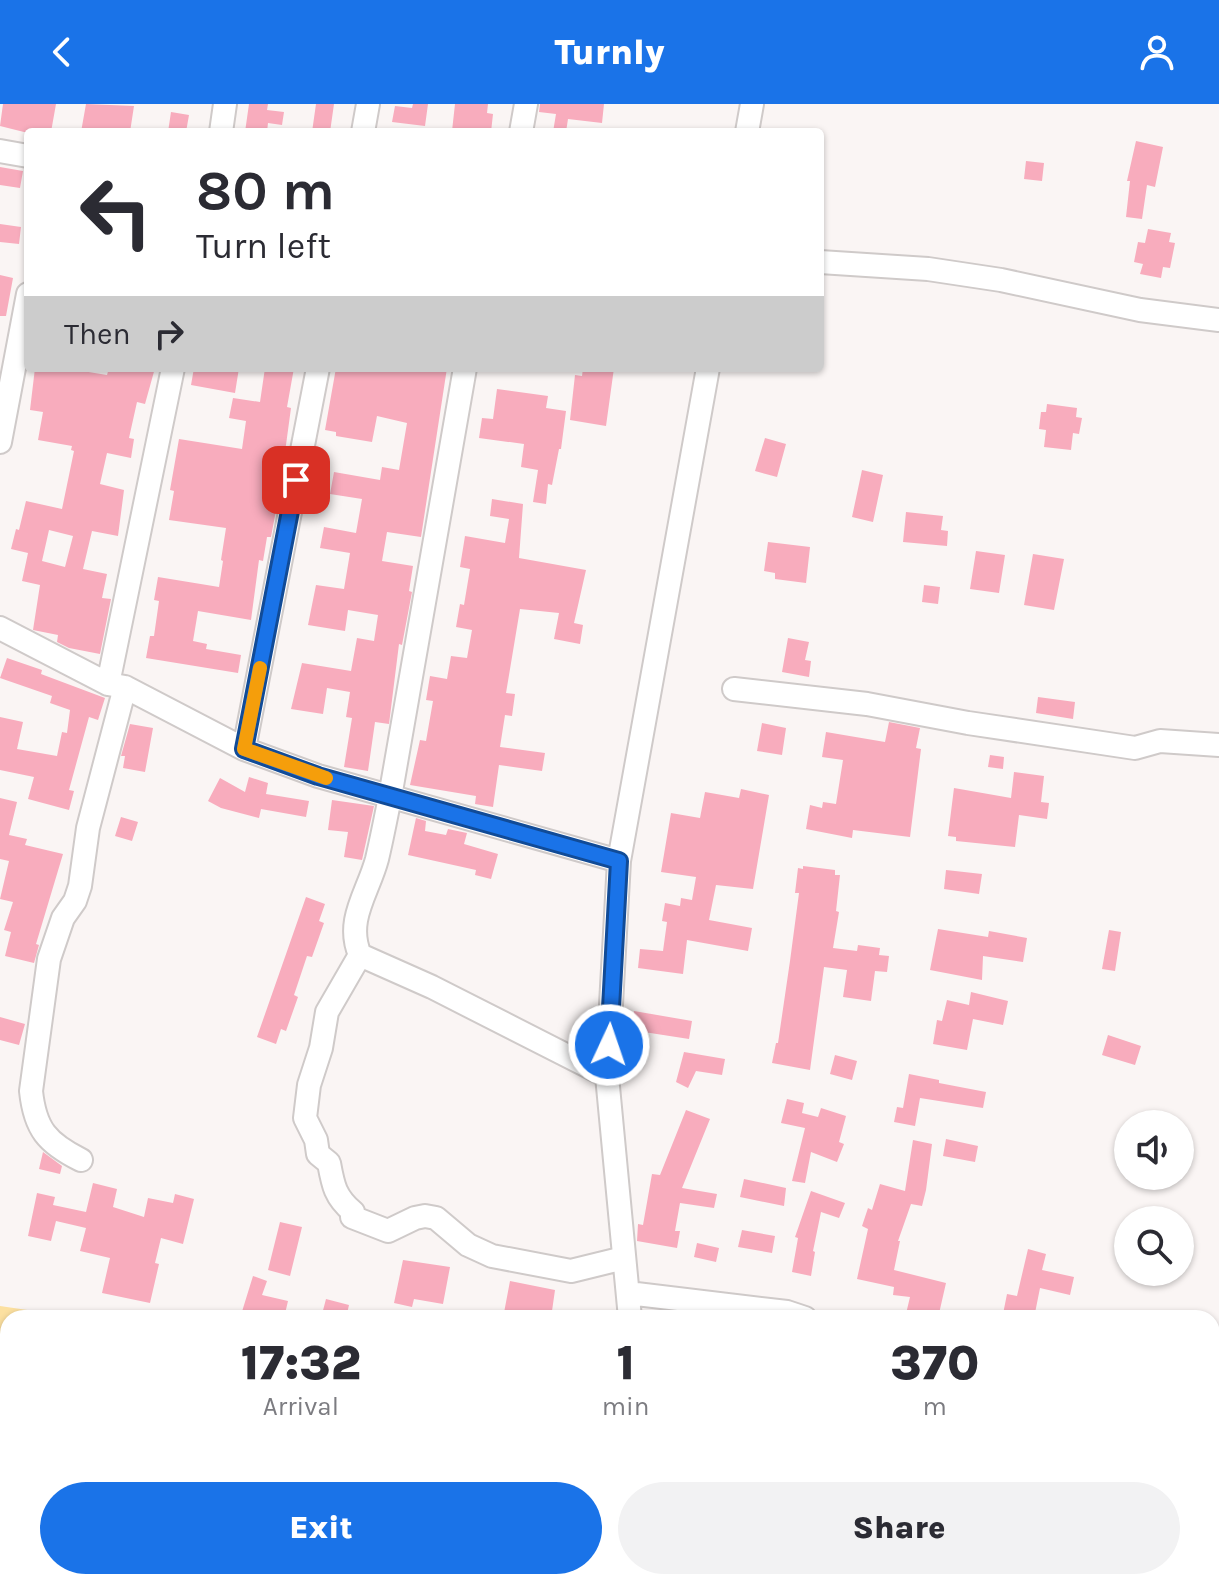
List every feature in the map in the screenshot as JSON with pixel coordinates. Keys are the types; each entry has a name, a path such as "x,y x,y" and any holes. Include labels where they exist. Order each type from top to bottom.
{"street":[{"path":"222,128 225,104"},
{"path":"364,128 368,104"},
{"path":"522,128 526,104"},
{"path":"748,128 752,104"},
{"path":"0,151 24,155"},
{"path":"824,262 928,269 1001,280 1140,310 1219,320"},
{"path":"0,442 24,315"},
{"path":"81,1160 47,1138 33,1109 31,1091 49,959 59,926 75,901 80,886 172,372"},
{"path":"244,749 317,372"},
{"path":"464,372 390,797 376,861 356,912 354,941 360,955 432,987 607,1076"},
{"path":"629,1310 607,1076 619,861 707,372"},
{"path":"0,628 244,749 318,776 619,861"},
{"path":"734,689 867,704 1135,748 1160,741 1219,745"},
{"path":"360,955 327,1012 321,1048 309,1085 305,1118 316,1140 318,1154 329,1163 332,1188 340,1201 353,1212 352,1217 388,1231 415,1218 436,1218 480,1251 571,1271 624,1258"},
{"path":"628,1293 770,1310"}],"shaded area":[{"path":"0,1306 27,1310 0,1310"}],"building":[{"path":"3,104 56,104 52,128 24,128 24,132 0,126"},
{"path":"86,104 134,106 131,128 82,128"},
{"path":"249,104 268,104 267,110 284,112 282,125 268,123 267,128 246,128"},
{"path":"316,104 334,104 331,128 313,128"},
{"path":"413,104 428,104 425,126 392,122 395,106 412,108"},
{"path":"455,104 488,104 487,113 493,114 491,128 452,128"},
{"path":"540,104 604,104 602,123 568,119 567,128 554,128 556,114 539,112"},
{"path":"171,112 189,115 187,128 169,128"},
{"path":"1136,141 1163,147 1155,187 1147,185 1142,219 1126,217 1130,181 1127,181"},
{"path":"1026,161 1044,163 1042,181 1024,179"},
{"path":"0,167 23,171 20,188 0,185"},
{"path":"0,224 21,227 19,244 0,242"},
{"path":"1148,229 1171,233 1169,242 1175,243 1170,268 1163,267 1161,278 1140,274 1143,264 1134,262 1138,242 1145,243"},
{"path":"0,275 13,278 6,316 0,316"},
{"path":"35,372 107,375 108,372 154,372 145,404 137,402 129,438 134,439 131,458 107,453 100,484 124,490 118,536 92,531 83,569 107,574 102,598 111,599 100,654 69,648 57,642 58,635 33,630 40,585 22,581 28,553 11,549 26,501 62,509 74,451 71,450 72,446 38,440 43,412 30,410","holes":["49,530 73,536 65,567 42,561"]},
{"path":"193,372 238,372 235,393 191,385"},
{"path":"264,372 293,372 280,489 271,537 267,537 263,561 259,560 251,620 198,611 193,641 207,644 206,649 241,655 238,673 146,658 150,636 154,636 159,601 154,600 158,577 219,587 223,561 226,528 169,520 174,491 170,490 179,439 242,449 246,421 229,418 233,398 260,402"},
{"path":"335,372 446,372 421,537 387,532 382,561 413,566 409,591 412,592 402,645 399,644 389,724 375,722 368,771 344,767 352,718 346,717 350,692 327,688 323,714 291,709 302,663 351,671 357,638 374,641 378,615 348,610 345,631 308,625 316,585 344,589 350,553 320,548 324,527 356,533 362,499 330,494 334,472 380,480 382,467 399,470 407,423 377,416 372,442 336,436 336,432 325,430"},
{"path":"582,372 613,372 606,426 570,420 575,375 582,376"},
{"path":"497,389 548,396 546,408 566,411 561,449 552,485 548,484 546,504 533,502 538,470 521,467 524,444 479,438 482,418 493,419"},
{"path":"1047,404 1077,408 1076,417 1082,418 1079,434 1073,433 1071,450 1044,447 1046,430 1039,429 1041,412 1046,412"},
{"path":"765,438 786,444 777,477 755,471"},
{"path":"862,470 883,475 873,522 852,517"},
{"path":"492,499 523,504 519,558 586,570 574,623 583,625 580,644 554,639 559,613 520,609 506,693 515,694 512,716 505,715 500,747 545,753 542,771 499,765 493,807 475,804 476,796 410,785 420,740 426,741 433,701 426,700 430,676 447,679 451,656 467,658 472,630 456,627 460,604 464,605 470,569 460,567 465,536 505,543 509,519 490,516"},
{"path":"906,512 943,516 941,530 948,531 947,546 903,542"},
{"path":"768,542 810,547 806,583 775,579 775,573 764,571"},
{"path":"976,551 1005,555 999,593 970,589"},
{"path":"1033,554 1064,559 1054,610 1024,605"},
{"path":"924,585 940,587 938,604 922,602"},
{"path":"788,638 809,642 805,660 811,661 809,677 782,672"},
{"path":"7,658 105,698 98,720 89,717 69,790 74,791 69,810 28,799 34,777 0,770 0,717 23,722 17,749 57,756 62,732 67,733 70,710 50,703 52,696 0,678"},
{"path":"1038,697 1075,702 1073,719 1036,713"},
{"path":"889,722 920,728 916,748 921,749 910,837 853,830 852,838 806,829 810,805 822,808 823,802 836,804 843,760 822,757 826,732 885,742"},
{"path":"762,723 786,728 782,755 757,751"},
{"path":"130,724 153,728 145,772 123,768 125,756 121,756"},
{"path":"990,755 1004,757 1003,769 988,767"},
{"path":"1014,772 1044,776 1041,802 1049,803 1047,819 1019,815 1015,847 956,841 956,837 948,836 954,788 1011,798"},
{"path":"249,777 268,783 266,794 309,801 306,817 261,809 259,818 221,808 208,801 220,778 245,792"},
{"path":"741,789 769,795 753,889 716,885 709,920 752,928 748,951 687,940 683,974 638,968 640,949 663,951 667,922 662,921 665,903 680,906 681,898 692,900 696,877 661,872 671,813 700,818 705,792 739,798"},
{"path":"0,798 17,802 9,835 27,839 25,845 63,854 36,944 39,945 34,963 5,956 11,932 4,930 13,902 0,899 9,861 0,859"},
{"path":"332,800 374,806 362,860 344,857 348,832 328,830"},
{"path":"121,817 138,822 132,841 115,836"},
{"path":"416,818 426,821 425,831 446,835 448,829 467,833 464,844 498,854 491,879 475,875 476,870 408,855"},
{"path":"803,866 835,870 835,875 840,875 836,911 839,912 833,948 857,951 858,945 880,948 879,955 889,956 887,972 875,971 871,1001 843,997 847,970 824,967 810,1070 772,1063 778,1043 790,961 799,893 795,893 798,868 803,869"},
{"path":"946,870 982,874 979,894 944,889"},
{"path":"306,897 325,904 319,921 324,923 312,957 307,956 286,1031 281,1029 276,1044 257,1037"},
{"path":"938,929 988,937 989,931 1027,938 1023,962 983,956 982,980 930,970"},
{"path":"1109,930 1121,932 1115,971 1102,969"},
{"path":"971,992 1008,1001 1003,1025 973,1019 967,1050 933,1044 937,1020 942,1021 947,1000 969,1005"},
{"path":"634,1011 692,1021 689,1039 631,1030"},
{"path":"0,1017 25,1024 19,1045 0,1040"},
{"path":"1108,1035 1141,1046 1135,1065 1102,1055"},
{"path":"684,1052 725,1059 722,1075 696,1071 688,1088 676,1082"},
{"path":"835,1055 857,1061 852,1080 830,1074"},
{"path":"909,1074 986,1092 983,1108 920,1098 915,1126 894,1122 897,1107 903,1108"},
{"path":"787,1099 804,1103 802,1113 818,1117 821,1108 846,1116 839,1142 844,1144 837,1162 811,1152 805,1183 792,1181 805,1128 781,1123"},
{"path":"686,1110 710,1119 682,1188 717,1194 714,1208 680,1203 675,1231 680,1231 677,1248 637,1241 638,1224 643,1225 652,1174 660,1175"},
{"path":"946,1139 978,1146 975,1162 943,1156"},
{"path":"913,1140 932,1144 922,1206 911,1204 898,1241 894,1270 946,1283 940,1310 907,1310 910,1297 893,1295 894,1287 857,1279 868,1229 862,1226 868,1208 872,1210 880,1184 905,1191"},
{"path":"43,1152 62,1166 60,1174 39,1169"},
{"path":"744,1179 786,1188 784,1206 740,1197"},
{"path":"93,1183 117,1189 113,1207 144,1217 148,1198 173,1203 175,1194 194,1199 183,1244 161,1238 150,1303 102,1293 110,1258 80,1251 86,1228 56,1221 51,1241 28,1236 37,1193 55,1197 53,1205 86,1212"},
{"path":"811,1191 845,1203 839,1218 821,1212 811,1276 792,1272 798,1238 795,1237"},
{"path":"280,1222 302,1227 290,1276 268,1270"},
{"path":"742,1230 775,1236 772,1253 738,1247"},
{"path":"697,1243 719,1248 716,1262 694,1257"},
{"path":"1028,1249 1046,1254 1042,1270 1074,1277 1070,1295 1040,1288 1036,1310 1004,1310 1007,1294 1017,1296"},
{"path":"403,1260 450,1267 443,1304 414,1299 412,1307 394,1303"},
{"path":"253,1276 267,1281 262,1295 288,1301 286,1310 242,1310"},
{"path":"510,1281 555,1290 552,1310 505,1310"},
{"path":"326,1299 349,1305 348,1310 323,1310"}],"slow traffic":[{"path":"260,668 244,749 326,778"}],"route":[{"path":"296,480 244,749 318,776 619,861 609,1045"}]}
